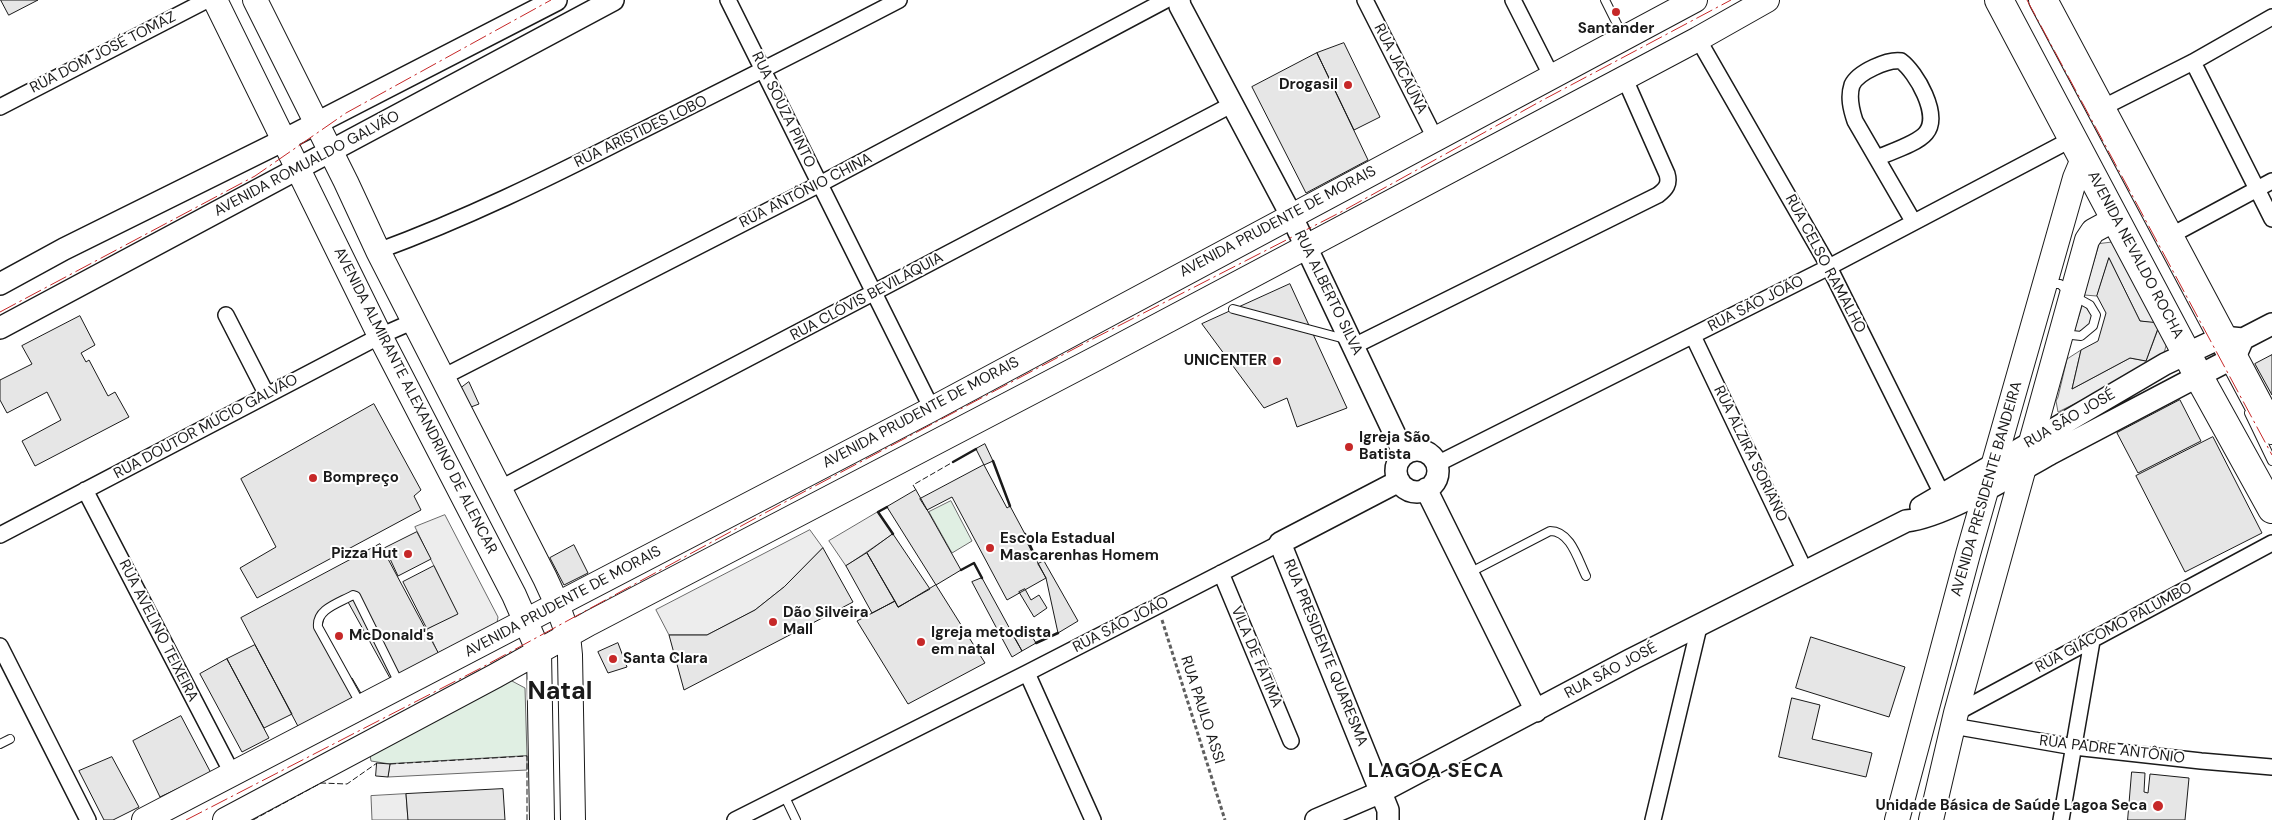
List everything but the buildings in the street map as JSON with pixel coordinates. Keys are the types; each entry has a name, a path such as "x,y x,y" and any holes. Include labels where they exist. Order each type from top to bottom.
{"highway":[{"name":"AVENIDA NEVALDO ROCHA","path":"1999,0 2193,365 2272,509"},
{"path":"2043,0 2170,236 2233,344 2272,430"}],"main road":[{"name":"AVENIDA ALMIRANTE ALEXANDRINO DE ALENCAR","path":"215,0 380,336 514,595 539,652 542,820"},
{"path":"255,0 332,152 378,251 501,488 557,604 568,635 573,820"},
{"name":"AVENIDA ROMUALDO GALVÃO","path":"0,284 64,249 284,140 556,0"},
{"name":"AVENIDA ROMUALDO GALVÃO","path":"0,328 613,0"},
{"name":"RUA ALBERTO SILVA","path":"1179,0 1180,6 1233,104 1295,213"},
{"name":"RUA ALBERTO SILVA","path":"1190,0 1410,452"},
{"name":"AVENIDA PRUDENTE DE MORAIS","path":"144,820 932,409 1435,138 1552,78 1672,9 1695,0"},
{"name":"AVENIDA PRUDENTE DE MORAIS","path":"225,820 568,635 1698,39 1767,0"},
{"name":"AVENIDA PRESIDENTE BANDEIRA","path":"1897,820 1968,554 2075,178 2078,149"},
{"name":"AVENIDA PRESIDENTE BANDEIRA","path":"1930,820 1954,720 2029,442 2087,240 2093,231 2115,219"},
{"name":"RUA SÃO JOSÉ","path":"1906,521 1914,511 2029,442 2193,365 2272,324"},
{"name":"RUA SÃO JOSÉ","path":"1316,820 1381,792 1630,660 1699,627 1906,521 1918,520 2022,470 2193,365"},
{"path":"1410,452 1429,454 1437,464 1436,479 1426,489 1412,491 1406,488 1399,481 1396,472 1397,465 1410,452"},
{"name":"RUA SÃO JOÃO","path":"1280,543 1399,481"},
{"path":"1426,489 1536,711"},
{"name":"RUA PRESIDENTE QUARESMA","path":"1280,543 1381,792 1388,810 1388,820"},
{"path":"1966,677 1979,576 1968,554"}],"street":[{"name":"RUA DOM JOSÉ TOMAZ","path":"0,106 206,0"},
{"name":"RUA SOUZA PINTO","path":"728,0 932,409"},
{"name":"RUA ARISTIDES LOBO","path":"378,251 432,231 507,198 763,71 898,0"},
{"name":"RUA ANTÔNIO CHINA","path":"443,377 820,184 1166,0"},
{"name":"RUA JACAÚNA","path":"1365,0 1435,138"},
{"path":"1513,0 1552,78"},
{"path":"2102,108 2193,62 2272,17"},
{"name":"RUA CELSO RAMALHO","path":"1698,39 1829,267 1942,494"},
{"path":"1877,158 1901,148 1922,136 1930,125 1931,116 1925,95 1915,74 1901,61 1888,61 1870,70 1852,85 1851,109 1877,158 1913,222"},
{"path":"2193,62 2272,219"},
{"path":"1356,343 1658,195 1666,189 1669,182 1667,174 1624,77"},
{"name":"RUA CLÓVIS BEVILÁQUIA","path":"501,488 875,294 1233,104"},
{"name":"RUA SÃO JOÃO","path":"1437,464 1829,267 1913,222 2078,149"},
{"path":"2170,236 2272,181"},
{"path":"226,315 267,395"},
{"name":"RUA DOUTOR MÚCIO GALVÃO","path":"0,534 380,336 414,321"},
{"name":"RUA ALZIRA SORIANO","path":"1693,336 1806,572"},
{"name":"RUA AVELINO TEIXEIRA","path":"85,490 232,773"},
{"name":"RUA GIÁCOMO PALUMBO","path":"1954,720 2092,641 2272,542"},
{"name":"RUA SÃO JOÃO","path":"734,820 1280,543"},
{"name":"VILA DE FÁTIMA","path":"1221,574 1291,741"},
{"path":"1653,820 1699,627"},
{"path":"2061,820 2092,641"},
{"path":"0,646 88,820"},
{"path":"1027,673 1087,818"},
{"name":"RUA PADRE ANTÔNIO","path":"1954,720 2074,747 2202,761 2272,766"}],"lane":[{"path":"1605,0 1624,38"},
{"path":"2044,285 2060,284 2072,295"},
{"path":"1233,309 1356,343"},
{"path":"2233,344 2238,387 2255,428 2272,461"},
{"path":"1468,574 1550,531 1556,531 1567,539 1586,576"},
{"path":"361,706 318,627 321,612 353,595 356,596 401,686"},
{"path":"0,744 10,739"},
{"path":"784,795 796,820"}],"path":[{"name":"RUA PAULO ASSI","path":"1157,606 1225,820"}],"green space":[{"path":"951,501 972,541 952,553 929,512"},
{"path":"512,681 525,688 527,756 390,764 371,761 370,755 504,682"}],"shaded area":[{"path":"2115,242 2165,331 2167,337 2164,353 2155,364 2058,412 2056,401 2067,359 2081,350 2072,389 2130,358 2146,361 2160,324 2140,321 2109,258 2097,296 2084,295 2099,244"},
{"path":"2083,304 2093,316 2092,323 2085,332 2074,333"},
{"path":"878,512 893,534 846,566 829,541"},
{"path":"445,515 498,617 497,623 438,653 427,629 457,613 415,527"},
{"path":"810,530 823,548 784,587 755,610 707,635 669,635 656,610"},
{"path":"527,756 527,770 388,777 390,764"},
{"path":"406,794 408,820 372,820 371,796"}],"fence":[{"path":"916,490 913,485 953,462"},
{"path":"390,764 527,756 527,820"},
{"path":"253,820 321,783 347,784 377,763"}],"wall":[{"path":"953,462 976,449"},
{"path":"993,461 1010,506"},
{"path":"887,507 878,512 893,534"},
{"path":"1025,534 1033,552"},
{"path":"961,570 974,563 982,578"},
{"path":"1036,643 1058,633"}],"power":[{"path":"0,312 255,176 346,113 551,0"},
{"path":"186,820 479,669 798,495 1087,342 1341,212 1541,101 1731,0"},
{"path":"2027,0 2272,455"}],"place":[{"name":"Santander","path":"1616,12"},
{"name":"Drogasil","path":"1348,85"},
{"name":"UNICENTER","path":"1277,361"},
{"name":"Igreja São Batista","path":"1349,447"},
{"name":"Bompreço","path":"313,478"},
{"name":"Escola Estadual Mascarenhas Homem","path":"990,548"},
{"name":"Pizza Hut","path":"408,554"},
{"name":"Dão Silveira Mall","path":"773,622"},
{"name":"McDonald's","path":"339,636"},
{"name":"Igreja metodista em natal","path":"921,642"},
{"name":"Santa Clara","path":"613,659"},
{"name":"Unidade Básica de Saúde Lagoa Seca","path":"2158,806"}],"district":[{"name":"Natal","path":"560,692"},
{"name":"LAGOA SECA","path":"1436,772"}]}
